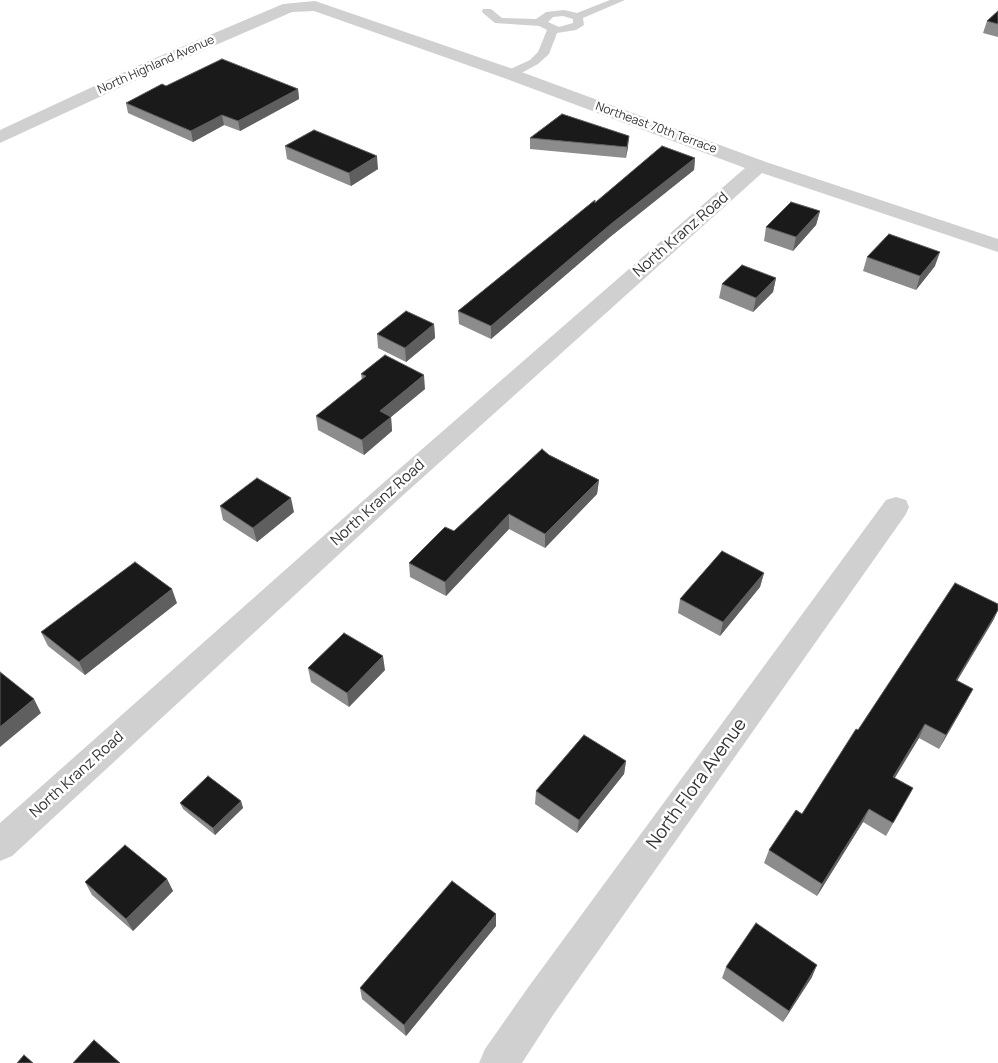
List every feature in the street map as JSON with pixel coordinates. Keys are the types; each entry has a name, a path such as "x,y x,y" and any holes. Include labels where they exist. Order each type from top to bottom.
{"street":[{"name":"Northeast 70th Terrace","path":"315,6 510,74 759,166 998,246"},
{"name":"North Highland Avenue","path":"0,137 152,66 289,7 315,6"},
{"name":"North Kranz Road","path":"0,845 384,498 759,166"},
{"name":"North Flora Avenue","path":"499,1063 540,1002 896,507"}],"lane":[{"path":"542,22 545,16 556,13 564,13 577,18 620,0"},
{"path":"487,11 499,21 542,22 553,29 572,28 578,24 577,18"},
{"path":"510,74 538,59 543,54 553,29"}],"building":[{"path":"998,11 998,24 987,21"},
{"path":"222,59 298,89 238,121 222,115 191,131 126,103 162,84 166,86"},
{"path":"562,114 629,136 627,147 530,138"},
{"path":"314,130 377,156 349,173 285,146"},
{"path":"662,146 695,158 611,224 491,326 458,311 595,200 595,203"},
{"path":"791,202 820,211 796,237 766,227"},
{"path":"889,234 940,252 920,276 867,257"},
{"path":"742,265 776,278 756,298 722,284"},
{"path":"406,311 434,324 405,348 377,334"},
{"path":"385,355 424,375 380,411 391,417 362,440 316,416 366,376 361,374"},
{"path":"542,449 549,455 599,480 545,534 509,514 445,582 409,563 445,527 454,531"},
{"path":"257,478 291,498 253,528 220,506"},
{"path":"722,551 764,573 723,622 680,599"},
{"path":"135,562 172,589 79,662 41,632"},
{"path":"955,583 998,604 998,610 956,680 973,689 946,735 925,724 893,777 913,788 893,823 869,809 822,884 769,850 796,810 802,814 856,729 858,730"},
{"path":"344,633 383,656 347,693 308,668"},
{"path":"0,672 34,699 0,727"},
{"path":"584,735 626,761 579,820 536,791"},
{"path":"208,776 241,801 213,828 180,803"},
{"path":"125,845 167,879 126,919 85,882"},
{"path":"452,881 496,914 404,1025 360,988"},
{"path":"756,923 817,965 789,1011 726,967"},
{"path":"94,1040 120,1063 73,1063"},
{"path":"24,1055 33,1063 17,1063"}]}
